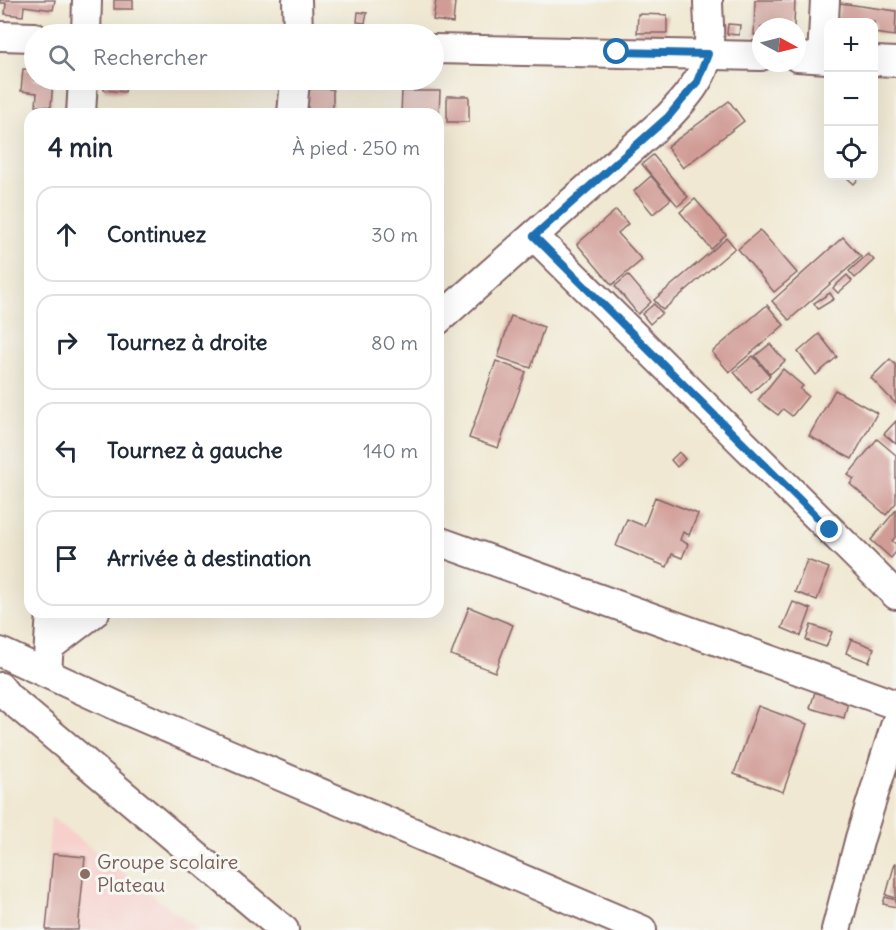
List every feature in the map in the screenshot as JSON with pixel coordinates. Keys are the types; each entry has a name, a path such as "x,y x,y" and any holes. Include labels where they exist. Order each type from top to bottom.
{"street":[{"path":"86,24 87,0"},
{"path":"297,0 298,24"},
{"path":"444,315 668,117 697,82 708,54 708,0"},
{"path":"816,58 825,0"},
{"path":"0,36 24,37"},
{"path":"444,49 752,56"},
{"path":"878,61 896,62"},
{"path":"81,108 82,90"},
{"path":"293,108 294,90"},
{"path":"534,236 896,595"},
{"path":"444,543 896,705"},
{"path":"48,660 51,618"},
{"path":"48,660 89,618"},
{"path":"0,652 48,660 306,788 642,930"},
{"path":"0,687 70,750 284,930"},
{"path":"836,930 860,838 896,723"}],"shaded area":[{"name":"Groupe scolaire Plateau","path":"51,817 198,930 42,930"}],"building":[{"path":"0,0 55,0 53,10 24,6 23,16 5,14 6,3 0,3"},
{"path":"114,0 133,0 133,9 114,9"},
{"path":"436,0 455,2 453,23 433,20"},
{"path":"755,0 795,0 794,18 754,18"},
{"path":"840,3 896,11 895,36 878,34 878,18 838,18"},
{"path":"358,12 367,13 365,23 357,22"},
{"path":"638,14 667,15 667,33 637,33"},
{"path":"728,24 740,25 739,35 727,34"},
{"path":"24,69 24,90 52,90 51,107 36,106 37,93 21,91"},
{"path":"307,90 333,90 333,108 307,108"},
{"path":"402,91 440,91 439,108 401,108"},
{"path":"447,96 469,96 469,122 447,122"},
{"path":"729,101 744,121 683,168 667,147"},
{"path":"653,155 688,197 678,206 642,164"},
{"path":"651,176 671,199 653,214 634,191"},
{"path":"695,199 726,235 711,249 680,212"},
{"path":"616,210 628,224 618,233 642,260 612,285 577,244"},
{"path":"760,230 797,273 774,292 738,249"},
{"path":"843,237 861,257 789,320 772,301"},
{"path":"727,238 735,248 663,310 654,300"},
{"path":"868,254 874,260 855,278 849,271"},
{"path":"628,275 651,302 638,314 615,286"},
{"path":"847,275 852,281 838,293 833,288"},
{"path":"830,293 834,299 818,309 814,303"},
{"path":"654,304 662,313 650,324 642,314"},
{"path":"767,305 784,325 729,372 712,352"},
{"path":"511,316 544,327 531,368 498,357"},
{"path":"819,334 837,357 816,375 798,352"},
{"path":"770,344 785,361 770,374 755,356"},
{"path":"753,356 770,376 751,393 734,372"},
{"path":"890,359 896,365 896,404 871,378"},
{"path":"496,361 526,372 498,448 469,438"},
{"path":"783,369 803,386 800,389 808,396 792,416 783,409 778,415 758,400"},
{"path":"835,390 877,413 852,459 809,436"},
{"path":"896,421 896,444 884,434"},
{"path":"877,439 896,455 896,503 886,515 850,484 854,479 848,475"},
{"path":"679,452 685,459 677,467 671,460"},
{"path":"655,497 698,514 689,535 683,532 680,540 688,544 682,558 672,554 667,567 616,546 627,519 644,526"},
{"path":"896,510 896,536 892,541 896,544 896,552 891,558 871,540"},
{"path":"807,560 829,568 817,600 795,592"},
{"path":"793,602 811,609 801,636 782,628"},
{"path":"469,607 513,625 495,672 451,655"},
{"path":"811,625 832,632 826,647 806,640"},
{"path":"851,639 874,648 869,662 846,653"},
{"path":"815,692 848,702 844,718 810,708"},
{"path":"758,706 807,724 783,792 734,774"},
{"path":"53,854 85,857 78,930 46,930"},
{"path":"896,863 896,898 886,895"},
{"path":"885,897 896,900 896,907 883,904"}],"place":[{"name":"Groupe scolaire Plateau","path":"85,874"}],"route":[{"path":"617,52 708,54 697,82 668,117 534,236 830,530"}]}
